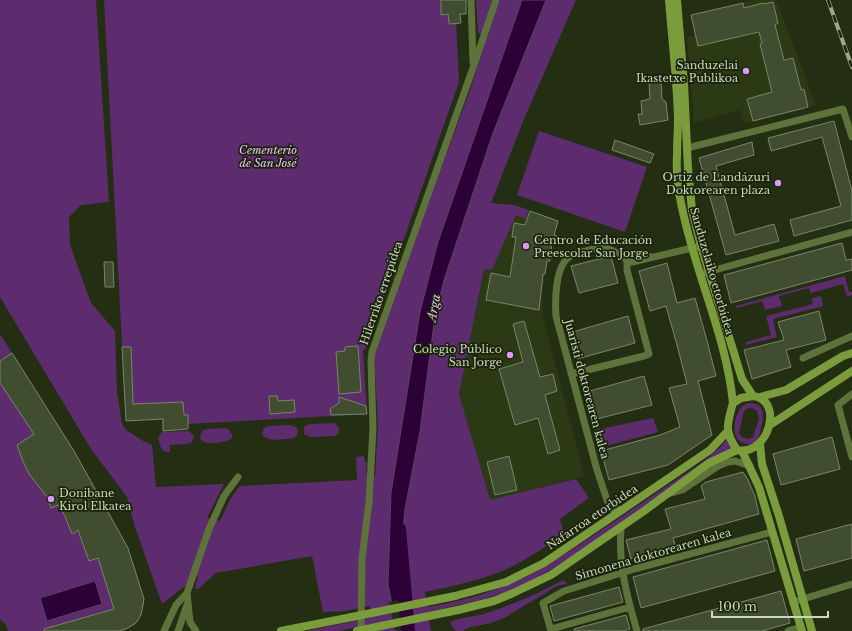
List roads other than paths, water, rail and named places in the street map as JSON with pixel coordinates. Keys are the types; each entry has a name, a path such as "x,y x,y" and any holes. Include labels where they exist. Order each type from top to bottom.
{"main road":[{"name":"Sanduzelaiko etorbidea","path":"669,0 678,119 677,167 681,201 692,249 701,274 731,378 733,403"},
{"name":"Sanduzelaiko etorbidea","path":"677,0 692,210 701,246 710,271 742,379 756,396"},
{"path":"801,629 759,487 750,466 740,451 731,442 727,432 729,417 733,403 741,398 786,390 843,356 852,353"},
{"path":"770,424 852,371"},
{"path":"756,396 765,402 768,408 770,424 760,444 762,464 779,516 812,631"},
{"name":"Nafarroa etorbidea","path":"281,631 455,596 506,582 544,563 623,510 710,450 727,432"},
{"path":"357,631 458,610 494,600 535,584 621,528 709,463 760,444"}],"street":[{"name":"Hilerriko errepidea","path":"472,0 473,68"},
{"name":"Hilerriko errepidea","path":"361,631 362,559 369,502 373,428 372,352 496,0"},
{"path":"687,148 843,109 852,137"},
{"path":"701,274 852,232"},
{"path":"571,374 649,354 628,279 628,255 633,254 651,257 701,246"},
{"name":"Juaristi doktorearen kalea","path":"623,510 612,509 608,503 597,470 556,316 555,303 556,288 560,270 564,262 572,255 602,248 614,251 627,261"},
{"path":"803,358 852,336"},
{"path":"852,394 838,405 852,458"},
{"path":"668,494 682,490 718,466 735,461 750,466"},
{"path":"164,631 176,605 187,592 209,529 224,496 238,477"},
{"path":"621,528 620,544 622,573 637,631"},
{"name":"Simonena doktorearen kalea","path":"551,630 543,603 564,591 622,573 772,532"},
{"path":"793,602 852,584"},
{"path":"187,592 190,622 196,631"},
{"path":"178,631 189,601"},
{"path":"551,630 630,607"},
{"path":"788,631 801,629"}],"water":[{"path":"522,0 546,0 493,133 444,280 435,316 420,431 405,509 398,576 410,631 397,631 388,584 391,493 420,312 438,242"},
{"path":"95,581 102,604 47,621 40,598"}],"waterway":[{"name":"Arga","path":"399,529 408,631"}],"railway":[{"path":"828,0 852,67"}],"place":[{"name":"Sanduzelai Ikastetxe Publikoa","path":"746,71"},
{"name":"Ortiz de Landázuri Doktorearen plaza","path":"778,183"},
{"name":"Centro de Educación Preescolar San Jorge","path":"526,246"},
{"name":"Colegio Público San Jorge","path":"510,355"},
{"name":"Donibane Kirol Elkatea","path":"51,499"}],"park label":[{"name":"Cementerio de San José","path":"268,156"}]}
